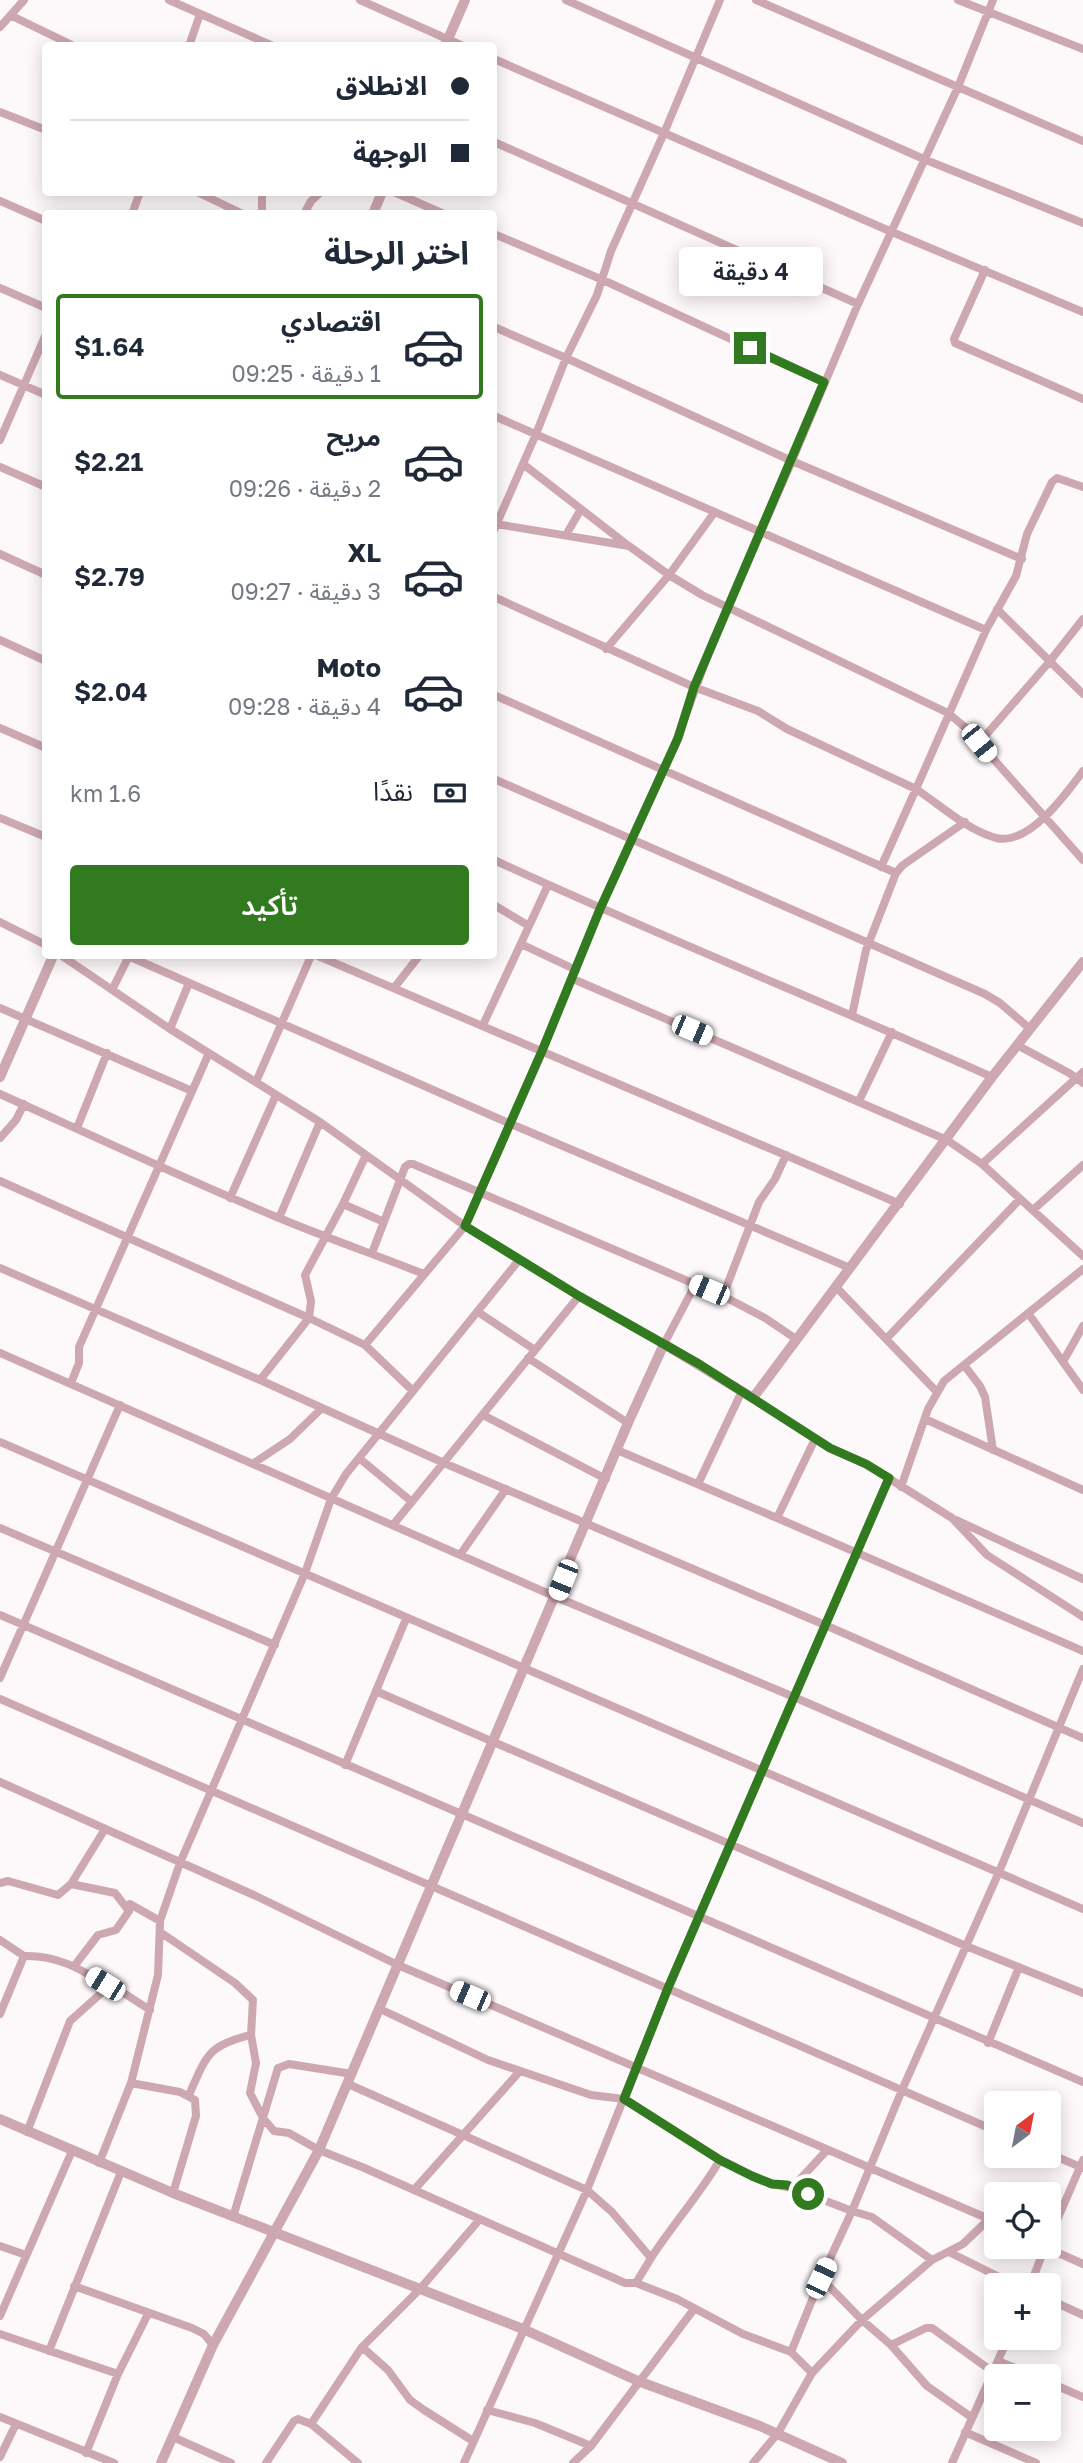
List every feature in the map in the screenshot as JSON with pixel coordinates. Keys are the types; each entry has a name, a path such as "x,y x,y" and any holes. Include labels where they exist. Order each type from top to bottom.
{"street":[{"path":"169,0 190,4 200,14 264,42"},
{"path":"359,0 446,42 465,0"},
{"path":"566,0 926,160 1083,223"},
{"path":"497,522 566,358 592,307 611,251 720,0"},
{"path":"756,0 1083,141"},
{"path":"958,0 1083,49"},
{"path":"365,1345 465,1226 481,1192 575,974 600,909 678,738 694,687 824,382 958,88 993,0"},
{"path":"0,27 12,16 20,1"},
{"path":"190,42 200,14"},
{"path":"12,16 66,42"},
{"path":"497,60 1083,312"},
{"path":"0,112 42,129"},
{"path":"497,143 858,304"},
{"path":"204,196 230,210"},
{"path":"306,210 317,196"},
{"path":"403,196 435,210"},
{"path":"0,201 42,219"},
{"path":"497,235 603,280 824,382"},
{"path":"985,270 954,339 955,343 1083,399"},
{"path":"0,288 42,306"},
{"path":"497,328 792,461 1022,559"},
{"path":"0,440 42,343"},
{"path":"0,375 42,393"},
{"path":"497,417 986,631"},
{"path":"523,464 669,575 728,609 948,713 966,728 1083,860"},
{"path":"0,467 42,485"},
{"path":"881,867 986,631 1016,576 1027,534 1052,482 1061,478 1083,487"},
{"path":"497,505 503,508"},
{"path":"566,535 581,509"},
{"path":"607,649 669,575 714,513"},
{"path":"497,527 629,546"},
{"path":"0,554 42,573"},
{"path":"497,598 694,687 758,711 787,729 916,789 965,822 997,838 1009,839 1022,834 1044,818 1083,771"},
{"path":"997,609 1083,694"},
{"path":"979,743 1083,619"},
{"path":"0,640 42,659"},
{"path":"497,696 896,873"},
{"path":"0,728 42,746"},
{"path":"497,780 985,994 1030,1028"},
{"path":"0,818 42,835"},
{"path":"852,1015 868,944 896,873 965,822"},
{"path":"497,861 600,909 992,1077"},
{"path":"483,1025 548,885"},
{"path":"497,907 529,926"},
{"path":"0,922 42,943"},
{"path":"521,944 575,974 947,1140 982,1164 1083,1256"},
{"path":"0,1077 51,959"},
{"path":"66,959 170,1029 320,1122 465,1226 519,1260 742,1391 835,1452 857,1460 889,1478 952,1518 1083,1579"},
{"path":"112,990 128,959"},
{"path":"136,959 511,1124 850,1268"},
{"path":"256,1082 310,959"},
{"path":"326,959 900,1204"},
{"path":"338,964 342,959"},
{"path":"394,988 417,959"},
{"path":"753,1398 992,1077 1030,1028 1079,975 1083,962"},
{"path":"170,1029 189,983"},
{"path":"0,1008 192,1091"},
{"path":"859,1101 892,1032"},
{"path":"982,1164 1081,1078 1017,1045"},
{"path":"77,1128 107,1053"},
{"path":"71,1384 79,1363 79,1347 209,1053"},
{"path":"0,1094 230,1198 424,1274"},
{"path":"230,1198 276,1095"},
{"path":"0,1138 16,1120 24,1104"},
{"path":"279,1218 320,1122"},
{"path":"260,1380 309,1318 311,1301 304,1275 326,1237 366,1155"},
{"path":"723,1296 759,1202 775,1179 786,1155"},
{"path":"372,1253 405,1167 413,1164 723,1296 765,1318 796,1339"},
{"path":"1033,1210 1083,1165"},
{"path":"0,1181 365,1345 413,1391"},
{"path":"887,1338 1020,1199"},
{"path":"343,1204 384,1222"},
{"path":"99,2163 131,2083 158,1975 160,1921 180,1863 305,1573 331,1499 359,1458 519,1260"},
{"path":"0,1268 260,1380 379,1435 1083,1738"},
{"path":"901,1487 936,1391 944,1381 1083,1269"},
{"path":"161,2463 212,2345 319,2151 628,1423 664,1344 695,1285"},
{"path":"836,1287 936,1391"},
{"path":"393,1525 579,1296"},
{"path":"478,1312 535,1350"},
{"path":"1028,1313 1083,1390"},
{"path":"1064,1360 1083,1326"},
{"path":"0,1353 556,1597 1083,1823"},
{"path":"528,1358 628,1423"},
{"path":"964,1365 985,1397 993,1450"},
{"path":"698,1484 742,1391"},
{"path":"0,1678 120,1405"},
{"path":"254,1463 290,1439 322,1408"},
{"path":"483,1415 606,1479"},
{"path":"925,1419 1083,1490"},
{"path":"777,1518 816,1439"},
{"path":"0,1442 1083,1909"},
{"path":"617,1450 1083,1651"},
{"path":"359,1458 412,1502"},
{"path":"464,2463 587,2190 668,1988 889,1478"},
{"path":"460,1555 506,1489"},
{"path":"952,1518 987,1555 1083,1617"},
{"path":"0,1528 275,1645"},
{"path":"0,1615 1083,2082"},
{"path":"345,1765 407,1619"},
{"path":"791,2352 868,2168 1030,1800 1083,1669"},
{"path":"378,1692 966,1946 1083,1993"},
{"path":"0,1699 984,2125"},
{"path":"0,1782 256,1896 398,1965 984,2218"},
{"path":"0,1883 8,1881 56,1896 71,1884 106,1829"},
{"path":"71,1884 115,1893 129,1911"},
{"path":"75,1965 98,1935 116,1930 129,1911 130,1904 160,1921"},
{"path":"160,1932 235,1983 252,1998 251,2035 256,2063 250,2093 263,2118 274,2131 289,2133 319,2151 625,2283 636,2283 677,2299 743,2334 791,2352 812,2373"},
{"path":"0,1940 24,1956 45,1955 75,1965 107,1988"},
{"path":"0,2014 24,1956"},
{"path":"988,2043 1019,1967"},
{"path":"27,2132 70,2021 107,1988 116,1988 150,2010"},
{"path":"380,2009 458,2047 520,2071 591,2095 624,2099 720,2160 752,2176 872,2217 932,2260"},
{"path":"189,2095 211,2052 232,2039 251,2035"},
{"path":"233,2217 276,2073 282,2065 289,2064 350,2079 462,2134 587,2190 612,2212 651,2258"},
{"path":"414,2190 520,2071"},
{"path":"131,2083 189,2095 195,2100 196,2116 173,2193"},
{"path":"0,2119 173,2193 523,2329 638,2381 778,2433 828,2460 842,2463"},
{"path":"792,2188 827,2150"},
{"path":"0,2316 72,2151"},
{"path":"1061,2158 1082,2165 1061,2212"},
{"path":"636,2283 670,2229 703,2189 720,2160"},
{"path":"49,2351 121,2172"},
{"path":"312,2424 362,2347 419,2290 480,2219"},
{"path":"753,2463 778,2433 812,2373 862,2320 932,2260 963,2244 984,2227"},
{"path":"0,2246 26,2255"},
{"path":"949,2252 991,2273"},
{"path":"1061,2254 1083,2264"},
{"path":"821,2278 891,2345 927,2386 971,2417"},
{"path":"74,2286 204,2334 212,2345"},
{"path":"1061,2305 1083,2315"},
{"path":"573,2463 591,2446 694,2309"},
{"path":"86,2453 118,2374 148,2314"},
{"path":"891,2345 926,2328 932,2328 984,2365"},
{"path":"0,2334 118,2374"},
{"path":"362,2347 388,2370 410,2400 473,2441"},
{"path":"997,2364 1002,2350"},
{"path":"998,2361 1005,2364"},
{"path":"1061,2388 1083,2397"},
{"path":"952,2463 984,2390"},
{"path":"487,2410 535,2423 591,2446"},
{"path":"0,2417 114,2463"},
{"path":"266,2463 298,2419 312,2424 358,2463"},
{"path":"0,2457 16,2424"},
{"path":"965,2432 1036,2463"},
{"path":"173,2437 231,2463"}],"route":[{"path":"750,348 824,382 694,687 678,738 600,909 542,1051 465,1226 579,1296 699,1364 830,1448 889,1478 668,1988 624,2099 720,2160 772,2184 787,2185 808,2194"}]}
